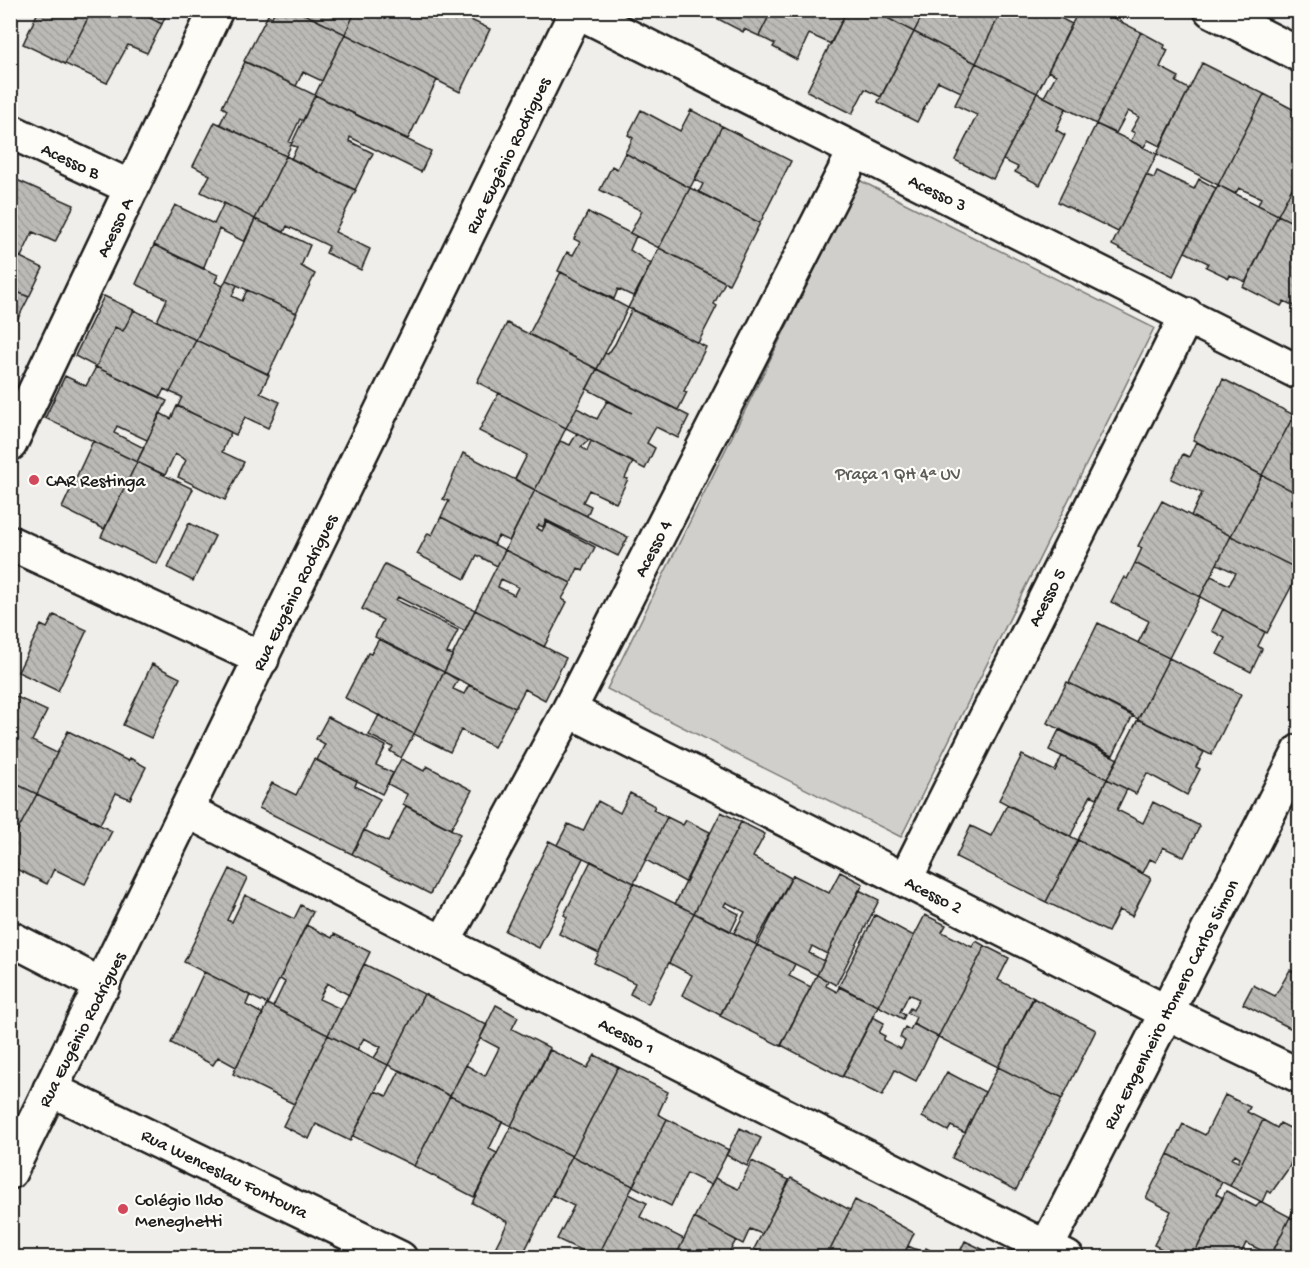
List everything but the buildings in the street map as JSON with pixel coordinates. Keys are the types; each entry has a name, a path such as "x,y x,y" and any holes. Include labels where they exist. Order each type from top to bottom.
{"street":[{"name":"Acesso A","path":"10,444 216,10"},
{"path":"1211,10 1299,55"},
{"name":"Acesso 3","path":"577,11 1299,373"},
{"name":"Rua Eugênio Rodrigues","path":"10,1172 103,986 577,11"},
{"name":"Acesso B","path":"10,131 132,188"},
{"name":"Acesso 4","path":"443,943 569,710 855,151"},
{"name":"Acesso 5","path":"905,880 1187,315"},
{"path":"10,543 262,659"},
{"name":"Acesso 2","path":"569,710 1166,1012 1299,1076"},
{"name":"Rua Engenheiro Homero Carlos Simon","path":"1051,1254 1166,1012 1299,751"},
{"name":"Acesso 1","path":"188,811 1051,1254"},
{"path":"10,938 103,986"},
{"name":"Rua Wenceslau Fontoura","path":"50,1089 400,1257"}],"green space":[{"name":"Praça 1 QH 4ª UV","path":"859,180 1154,328 901,837 607,689"}],"place":[{"name":"CAR Restinga","path":"34,480"},
{"name":"Colégio Ildo Meneghetti","path":"123,1209"}]}
